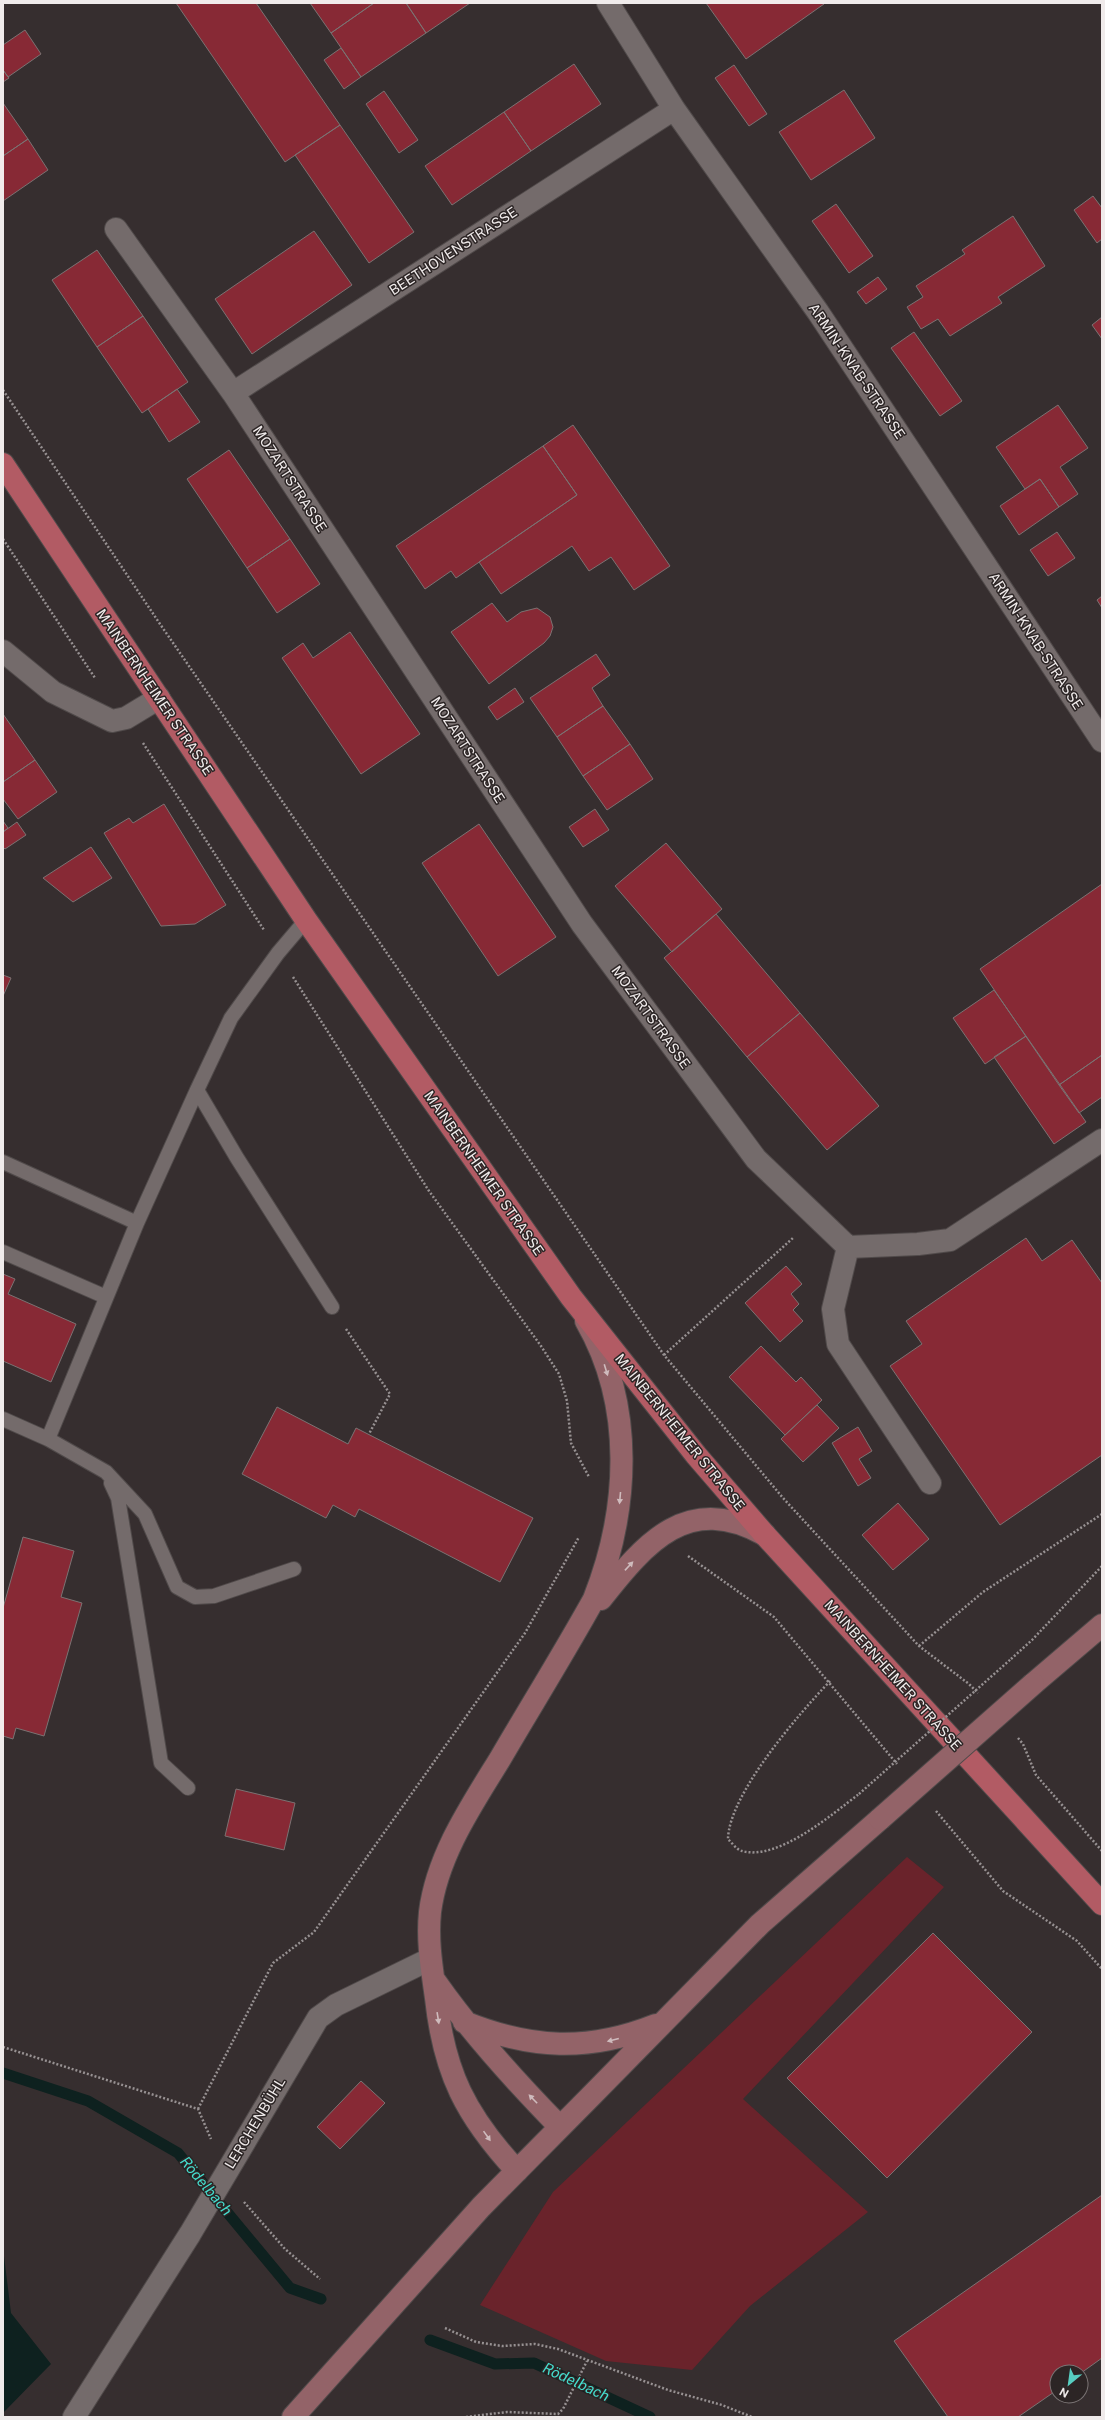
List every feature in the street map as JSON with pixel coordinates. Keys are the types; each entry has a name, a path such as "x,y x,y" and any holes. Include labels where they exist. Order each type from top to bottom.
{"main road":[{"name":"MAINBERNHEIMER STRASSE","path":"3,464 306,920 571,1297 696,1455 765,1535 1102,1904"},
{"path":"517,2171 494,2145 469,2111 448,2064 438,2020 429,1927 436,1885 460,1825 578,1628 594,1598 606,1567 615,1534 620,1501 622,1465 614,1395 603,1361 589,1327 571,1297"},
{"path":"578,1628 616,1579 651,1541 665,1531 682,1524 703,1519 724,1519 746,1524 765,1535"},
{"path":"293,2417 481,2207 760,1924 1102,1625"},
{"path":"432,1969 464,2022 512,2078 560,2127"},
{"path":"464,2022 506,2037 550,2045 608,2041 663,2023"}],"street":[{"name":"ARMIN-KNAB-STRASSE","path":"608,3 674,109 818,312 1102,741"},
{"name":"BEETHOVENSTRASSE","path":"233,393 674,109"},
{"name":"MOZARTSTRASSE","path":"116,229 233,393 582,924 756,1159 848,1247"},
{"path":"3,650 53,692 112,721 126,718 159,698"},
{"path":"930,1483 838,1344 833,1309 848,1247 918,1244 950,1240 1102,1140"},
{"name":"LERCHENBÜHL","path":"74,2417 190,2234 318,2018 336,2005 432,1969"}],"lane":[{"path":"48,1439 137,1222 231,1018 278,953 306,920"},
{"path":"197,1090 237,1158 332,1307"},
{"path":"3,1162 137,1222"},
{"path":"3,1252 106,1298"},
{"path":"3,1419 48,1439 106,1472 145,1514 176,1587 195,1597 214,1596 294,1569"},
{"path":"106,1472 118,1498 161,1763 188,1788"}],"path":[{"path":"3,390 160,624 664,1355 783,1498 919,1646 969,1684 979,1695"},
{"path":"664,1355 817,1217"},
{"path":"332,1307 390,1394 369,1434"},
{"path":"589,1476 589,1483"},
{"path":"919,1646 984,1592 1102,1514"},
{"path":"320,2279 285,2249 222,2179 198,2109 273,1963 314,1932 419,1786 525,1634 581,1534"},
{"path":"830,1681 784,1734 744,1794 729,1825 728,1839 740,1851 758,1853 807,1833 858,1794 1032,1640 1102,1566"},
{"path":"1014,1733 1023,1744 1036,1775 1102,1851"},
{"path":"3,2046 198,2109"},
{"path":"445,2328 476,2342 502,2346 535,2344 558,2349 668,2390 722,2405 752,2417"},
{"path":"466,2417 507,2412 558,2414 563,2409 587,2360"}],"shaded area":[{"path":"907,1857 944,1887 743,2099 868,2212 750,2306 692,2370 606,2361 480,2305 553,2192"}],"water":[{"path":"3,2248 11,2313 51,2364 3,2413"}],"building":[{"path":"176,3 256,3 340,125 285,162"},
{"path":"310,3 374,3 331,33"},
{"path":"374,3 406,3 426,33 361,77 331,33"},
{"path":"406,3 470,3 426,33"},
{"path":"706,3 823,3 824,4 746,59"},
{"path":"25,30 41,54 8,77 3,70 3,45"},
{"path":"341,48 361,77 344,89 324,60"},
{"path":"574,64 601,104 531,151 504,112"},
{"path":"734,65 767,114 749,126 715,78"},
{"path":"3,70 9,78 3,82"},
{"path":"844,90 875,138 811,180 779,132"},
{"path":"384,91 418,140 399,153 366,104"},
{"path":"3,103 28,139 3,156"},
{"path":"504,112 531,151 452,205 425,166"},
{"path":"340,125 414,232 369,263 295,155"},
{"path":"28,139 48,170 3,201 3,156"},
{"path":"1093,196 1102,208 1102,239 1097,243 1074,210"},
{"path":"836,204 873,256 849,273 812,221"},
{"path":"1013,216 1045,266 998,297 1002,303 950,336 938,319 921,329 907,307 923,297 916,286 965,254 962,250"},
{"path":"314,231 352,285 252,354 215,299"},
{"path":"97,250 143,316 97,347 52,280"},
{"path":"878,277 887,289 866,304 857,292"},
{"path":"143,316 188,382 142,413 97,347"},
{"path":"1102,317 1102,339 1092,325"},
{"path":"914,332 962,401 940,416 891,348"},
{"path":"177,389 200,422 169,442 148,409"},
{"path":"1058,405 1088,448 1060,467 1078,494 1059,507 1040,479 1025,489 996,447"},
{"path":"573,425 670,566 634,590 611,557 589,571 572,546 501,594 479,562 577,495 543,446"},
{"path":"543,446 577,495 456,578 451,571 425,589 396,546"},
{"path":"229,450 290,539 247,568 187,479"},
{"path":"1040,479 1059,507 1019,535 1000,506"},
{"path":"1057,532 1075,558 1048,576 1030,550"},
{"path":"290,539 320,584 277,613 247,568"},
{"path":"1102,596 1102,608 1097,600"},
{"path":"492,603 507,622 521,612 537,608 550,617 553,627 550,636 544,643 489,684 451,632"},
{"path":"350,632 420,734 361,774 282,658 303,643 313,658"},
{"path":"596,654 610,675 592,688 603,706 557,737 530,698"},
{"path":"515,688 524,702 497,720 488,707"},
{"path":"603,706 630,744 583,776 557,737"},
{"path":"3,714 35,760 3,782"},
{"path":"630,744 653,779 607,810 583,776"},
{"path":"35,760 57,792 18,819 3,799 3,782"},
{"path":"164,804 226,905 195,924 161,926 104,833 129,818 133,823"},
{"path":"595,809 609,830 583,847 569,827"},
{"path":"3,821 8,828 3,832"},
{"path":"17,822 26,835 5,849 3,847 3,832"},
{"path":"479,824 556,937 498,976 422,863"},
{"path":"666,843 722,909 672,952 615,886"},
{"path":"91,847 112,878 73,902 43,878"},
{"path":"1102,884 1102,1055 1059,1085 980,969"},
{"path":"716,914 800,1013 747,1057 664,958"},
{"path":"3,975 11,978 3,996"},
{"path":"994,990 1026,1036 985,1064 953,1018"},
{"path":"800,1013 879,1106 827,1150 747,1057"},
{"path":"1026,1036 1086,1122 1054,1144 994,1057"},
{"path":"1102,1055 1102,1097 1079,1113 1059,1085"},
{"path":"1026,1238 1042,1261 1072,1240 1102,1283 1102,1455 1000,1525 890,1366 922,1344 906,1321"},
{"path":"786,1266 802,1284 791,1294 799,1304 793,1310 803,1321 780,1342 745,1303"},
{"path":"3,1274 15,1279 8,1294 76,1324 51,1382 3,1361"},
{"path":"761,1346 796,1382 801,1377 822,1400 785,1435 729,1377"},
{"path":"817,1405 839,1428 803,1462 781,1439"},
{"path":"277,1407 348,1444 356,1428 533,1518 500,1582 359,1509 355,1517 333,1505 326,1518 242,1474"},
{"path":"858,1427 872,1451 859,1459 871,1478 858,1486 832,1443"},
{"path":"898,1503 929,1539 893,1570 862,1535"},
{"path":"23,1537 74,1551 61,1597 82,1603 44,1736 16,1728 13,1739 3,1736 3,1608"},
{"path":"236,1789 295,1803 284,1850 225,1836"},
{"path":"933,1933 1032,2032 887,2178 787,2078"},
{"path":"361,2081 385,2103 340,2149 317,2127"},
{"path":"1102,2195 1102,2358 1089,2367 1089,2364 1049,2364 1049,2396 1018,2417 948,2417 894,2341"}],"waterway":[{"name":"Rödelbach","path":"3,2073 88,2101 178,2153 290,2288 321,2299"},
{"name":"Rödelbach","path":"430,2340 495,2364 534,2363 650,2417"}]}
